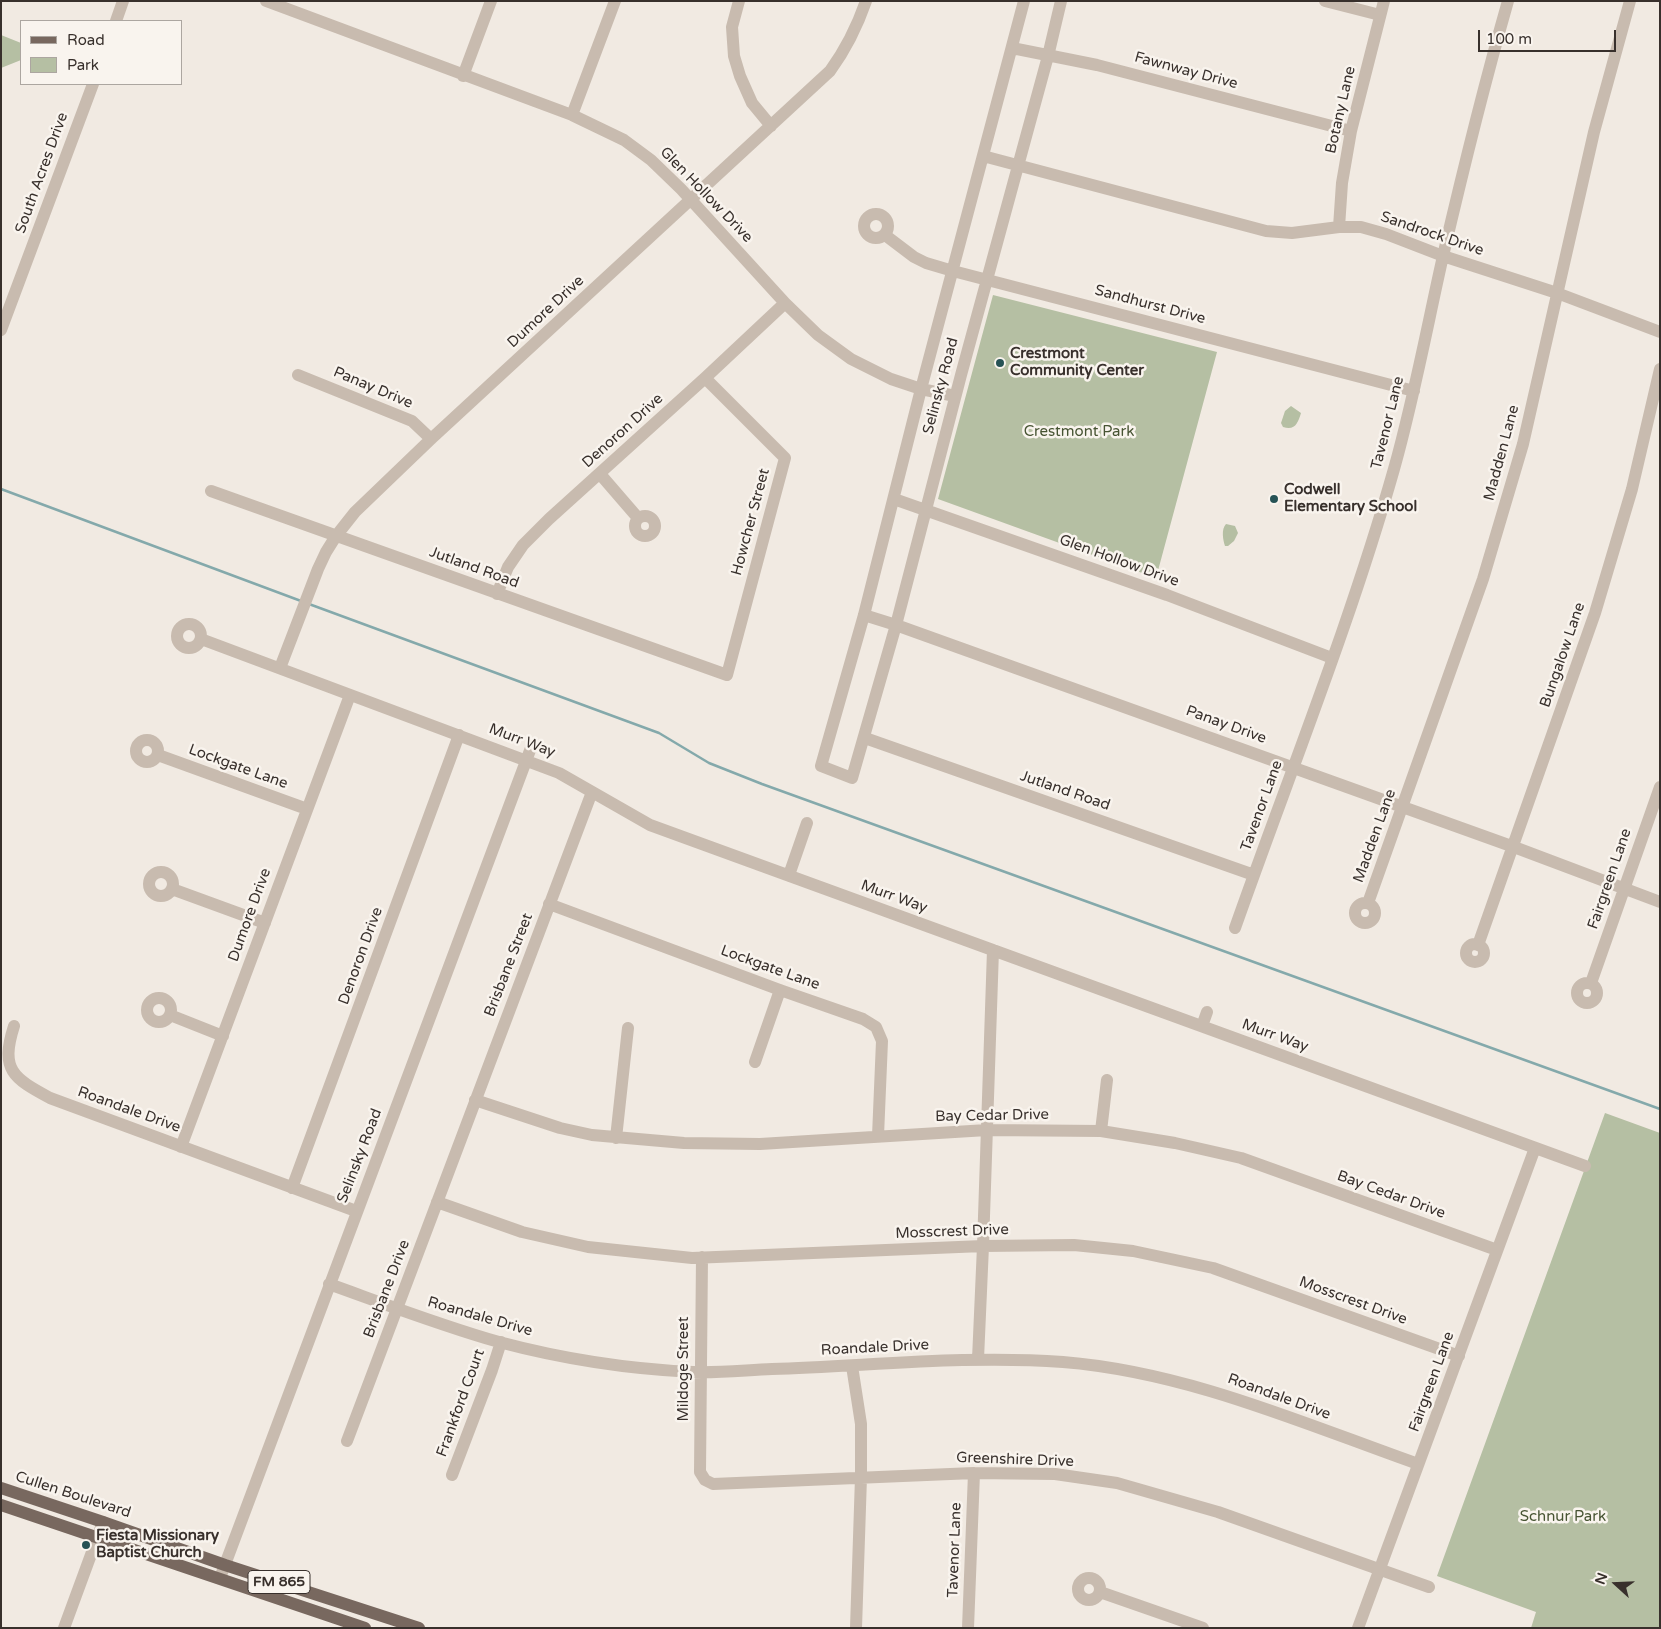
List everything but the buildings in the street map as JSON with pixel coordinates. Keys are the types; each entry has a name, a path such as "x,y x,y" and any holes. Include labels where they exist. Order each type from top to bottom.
{"main road":[{"name":"Cullen Boulevard","path":"1,1488 410,1626"},
{"name":"FM 865","path":"1,1505 365,1628"},
{"path":"312,1609 318,1595"}],"street":[{"path":"116,20 123,1"},
{"name":"Glen Hollow Drive","path":"266,1 463,76 572,115 624,140 644,155 681,189 785,303 818,335 851,359 891,379 921,389 956,396"},
{"path":"463,76 491,1"},
{"path":"572,115 615,1"},
{"path":"739,1 732,27 734,56 740,76 752,103 771,126"},
{"name":"Dumore Drive","path":"280,668 318,569 336,536 355,512 431,439 830,71 845,49 857,26 866,1"},
{"name":"Selinsky Road","path":"1024,1 921,389 864,615 821,766 852,778 896,625 986,279 1048,56 1060,1"},
{"path":"1325,1 1380,15"},
{"name":"Botany Lane","path":"1340,227 1342,183 1352,131 1384,1"},
{"name":"Tavenor Lane","path":"1235,928 1332,658 1380,516 1414,391 1473,131 1508,1"},
{"name":"Madden Lane","path":"1368,903 1486,570 1523,444 1594,132 1630,1"},
{"name":"Fawnway Drive","path":"1012,48 1097,65 1352,131"},
{"name":"South Acres Drive","path":"1,330 92,85"},
{"name":"Sandrock Drive","path":"983,156 1266,231 1292,233 1340,227 1361,227 1557,293 1660,332"},
{"name":"Sandhurst Drive","path":"885,234 914,257 926,263 1414,391"},
{"name":"Denoron Drive","path":"497,594 508,568 523,545 785,303"},
{"name":"Bungalow Lane","path":"1478,945 1595,613 1632,489 1660,369"},
{"name":"Panay Drive","path":"298,375 412,421 431,439"},
{"name":"Howcher Street","path":"705,378 785,458 726,675"},
{"path":"600,474 638,518"},
{"name":"Jutland Road","path":"211,490 726,675"},
{"name":"Glen Hollow Drive","path":"894,499 1167,595 1332,658"},
{"name":"Panay Drive","path":"864,615 1293,767 1660,902"},
{"name":"Murr Way","path":"200,639 559,773 650,825 1586,1166"},
{"name":"Dumore Drive","path":"181,1147 350,695"},
{"name":"Denoron Drive","path":"292,1188 459,735"},
{"name":"Jutland Road","path":"865,738 1254,875"},
{"name":"Selinsky Road","path":"220,1578 532,745"},
{"name":"Lockgate Lane","path":"158,755 307,809"},
{"name":"Fairgreen Lane","path":"1590,983 1660,787"},
{"name":"Brisbane Street","path":"457,1149 592,792"},
{"path":"789,875 807,823"},
{"path":"172,888 265,923"},
{"name":"Lockgate Lane","path":"549,904 863,1019 876,1027 882,1041 878,1136"},
{"path":"978,1359 993,950"},
{"path":"755,1062 780,990"},
{"path":"1202,1026 1207,1012"},
{"path":"170,1015 223,1036"},
{"name":"Roandale Drive","path":"14,1026 8,1050 8,1062 11,1071 37,1091 59,1102 356,1212"},
{"path":"616,1138 628,1028"},
{"path":"1101,1131 1106,1080"},
{"name":"Bay Cedar Drive","path":"475,1100 560,1128 616,1138 684,1143 760,1144 987,1130 1101,1131 1241,1158 1498,1250"},
{"name":"Fairgreen Lane","path":"1358,1628 1535,1148"},
{"name":"Brisbane Drive","path":"347,1441 457,1149"},
{"name":"Mosscrest Drive","path":"437,1202 522,1232 588,1247 674,1256 702,1257 983,1246 1074,1245 1133,1251 1213,1268 1459,1356"},
{"name":"Mildoge Street","path":"702,1257 700,1472 705,1480"},
{"name":"Roandale Drive","path":"330,1284 501,1342 578,1359 613,1364 700,1372 978,1359 1064,1362 1140,1373 1217,1392 1418,1464"},
{"name":"Frankford Court","path":"452,1476 501,1342"},
{"path":"852,1366 861,1424 856,1628"},
{"name":"Tavenor Lane","path":"968,1628 974,1473"},
{"name":"Greenshire Drive","path":"705,1480 713,1484 974,1473 1055,1474 1117,1483 1218,1512 1429,1587"},
{"path":"64,1628 103,1522"},
{"path":"1100,1592 1203,1628"}],"green space":[{"path":"1,35 20,43 20,60 1,68"},
{"name":"Crestmont Park","path":"993,295 1217,352 1156,578 938,499"},
{"path":"1291,406 1301,413 1299,420 1293,427 1283,427 1281,423 1285,411"},
{"path":"1226,524 1235,526 1238,533 1234,541 1228,546 1225,546 1223,538 1223,529"},
{"name":"Schnur Park","path":"1605,1113 1660,1133 1660,1628 1531,1628 1536,1612 1437,1576"}],"waterway":[{"path":"1,489 301,601"},
{"path":"309,604 659,733 709,763 762,784 1660,1109"}],"place":[{"name":"Crestmont Community Center","path":"1000,363"},
{"name":"Codwell Elementary School","path":"1274,499"},
{"name":"Fiesta Missionary Baptist Church","path":"86,1545"}]}
